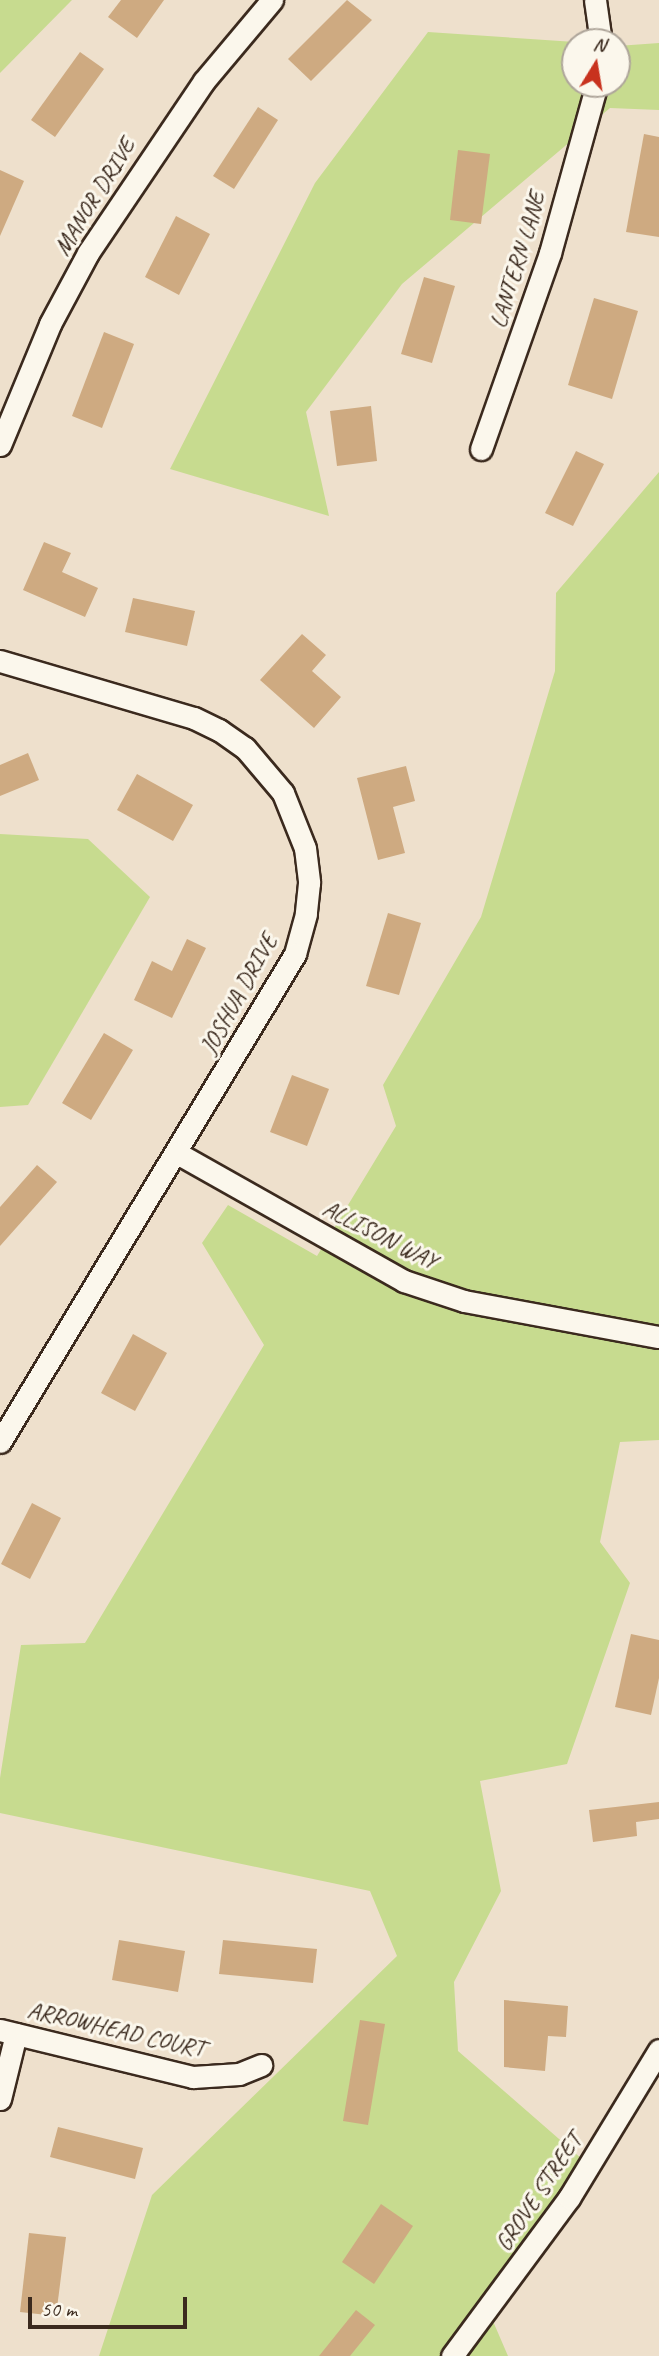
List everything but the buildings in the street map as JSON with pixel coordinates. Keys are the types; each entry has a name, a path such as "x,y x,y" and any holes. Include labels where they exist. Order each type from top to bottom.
{"street":[{"name":"MANOR DRIVE","path":"0,445 50,324 88,253 204,81 272,0"},
{"path":"596,0 599,28"},
{"name":"LANTERN LANE","path":"481,449 550,253 593,98"},
{"name":"JOSHUA DRIVE","path":"0,661 194,718 219,730 267,770 297,822 309,883 306,914 295,954 0,1442"},
{"name":"ALLISON WAY","path":"177,1153 404,1282 464,1301 659,1337"},
{"path":"0,2099 8,2032"},
{"name":"ARROWHEAD COURT","path":"8,2032 193,2077 239,2074 261,2065"},
{"name":"GROVE STREET","path":"452,2356 569,2198 659,2050"}],"green space":[{"path":"0,0 72,0 0,73"},
{"path":"428,32 561,41 561,98 631,98 631,45 659,43 659,110 610,108 402,284 306,412 329,516 170,469 315,183"},
{"path":"659,472 659,1440 620,1442 600,1542 630,1583 567,1764 480,1781 501,1891 454,1982 458,2051 590,2166 489,2312 508,2356 99,2356 152,2195 397,1956 370,1891 0,1813 0,1778 21,1645 85,1643 264,1345 202,1243 228,1205 317,1256 396,1126 383,1085 481,917 555,671 556,593"},
{"path":"0,834 88,839 150,897 28,1105 0,1107"}]}
